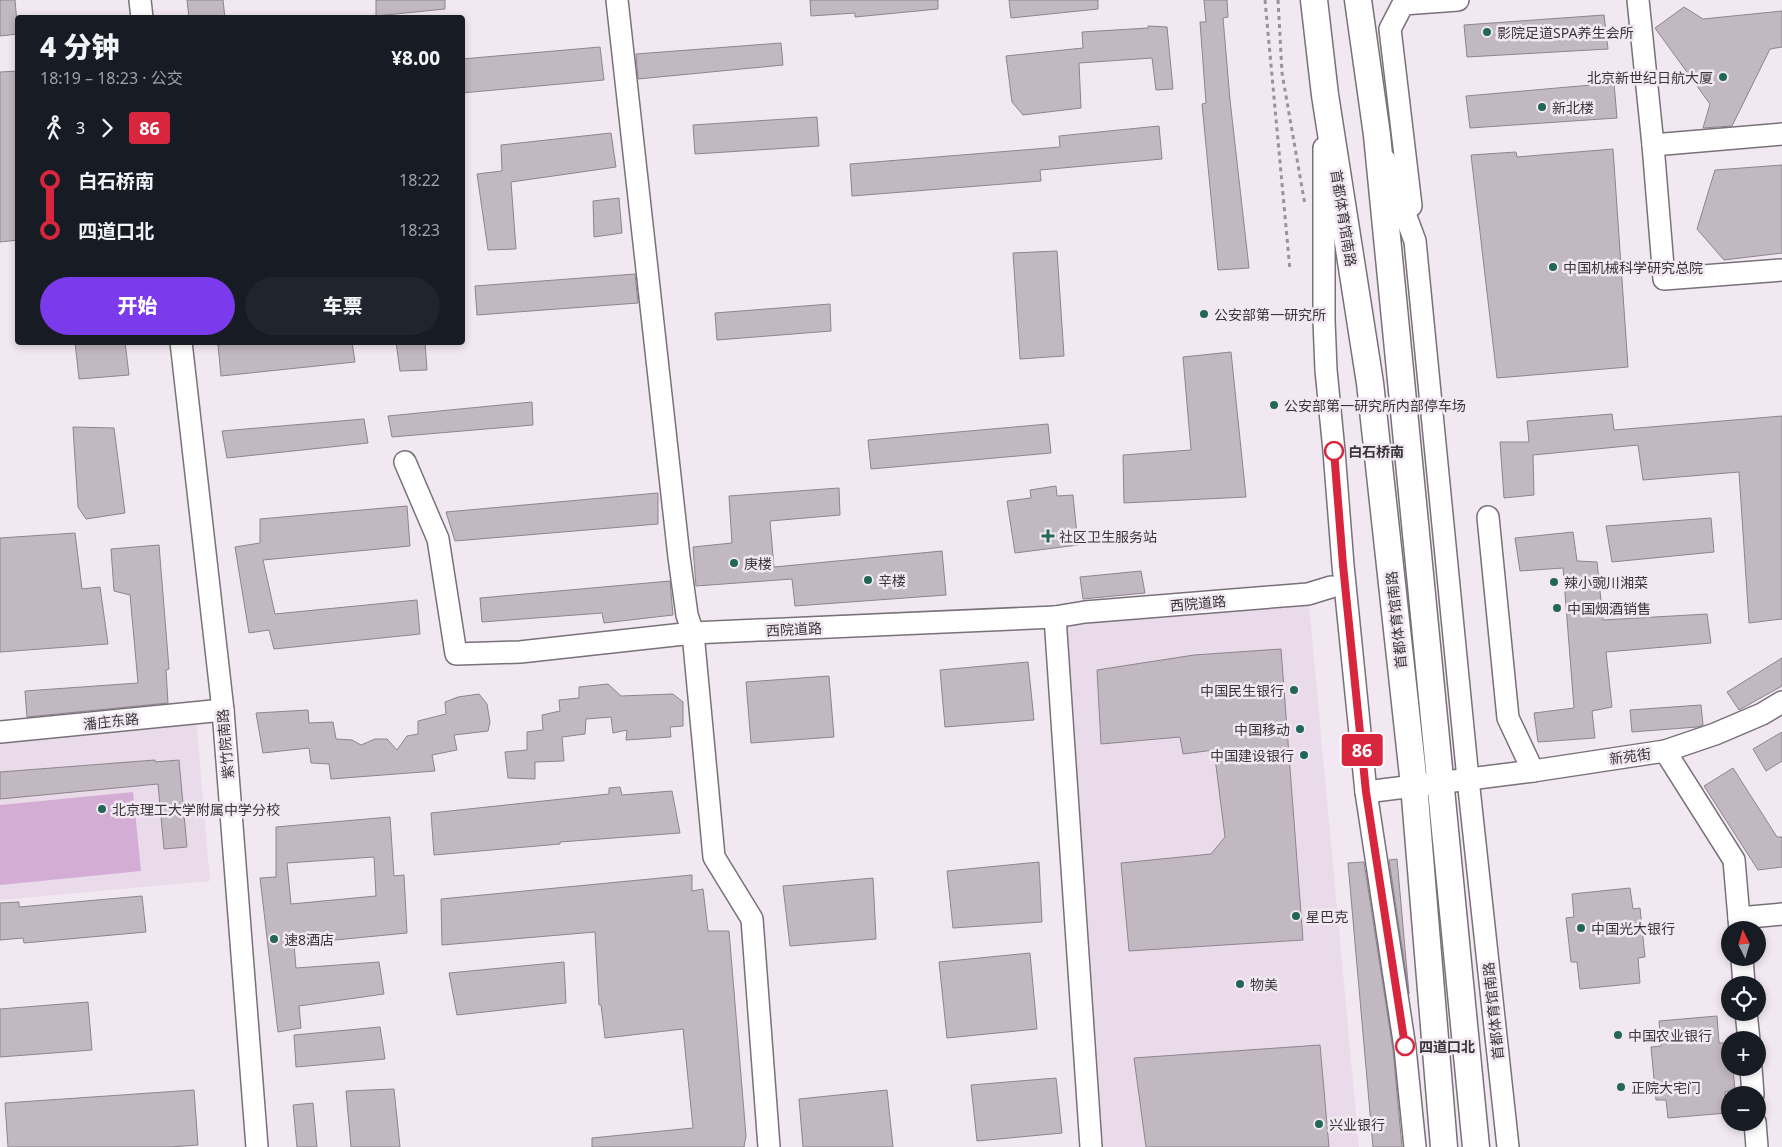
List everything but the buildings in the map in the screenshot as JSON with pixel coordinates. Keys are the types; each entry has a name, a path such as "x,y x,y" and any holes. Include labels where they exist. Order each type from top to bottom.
{"main road":[{"name":"首都体育馆南路","path":"1314,0 1324,95 1370,383 1414,785 1444,1147"},
{"name":"首都体育馆南路","path":"1358,0 1376,135 1476,1147"}],"street":[{"path":"140,0 142,15"},
{"path":"617,0 679,557 688,615 694,633 714,857 752,919 769,1147"},
{"path":"1415,241 1390,29 1403,4 1458,0"},
{"path":"1638,0 1654,145 1664,280 1782,270"},
{"name":"首都体育馆南路","path":"1324,95 1324,320 1326,370 1366,792 1405,1048 1415,1147"},
{"path":"1654,145 1782,134"},
{"name":"首都体育馆南路","path":"1376,135 1415,241 1468,779 1508,1147"},
{"name":"紫竹院南路","path":"181,345 223,710 258,1147"},
{"name":"西院道路","path":"405,462 438,539 456,654 520,652 694,633 1055,617 1085,612 1308,594 1331,587"},
{"path":"1488,517 1508,718 1533,771"},
{"path":"1055,617 1091,1147"},
{"name":"新苑街","path":"1366,792 1533,771 1665,751 1715,734 1762,714 1782,702"},
{"name":"潘庄东路","path":"0,732 223,710"},
{"path":"1665,751 1734,860 1739,921"},
{"path":"1752,921 1782,914"},
{"path":"1756,1131 1757,1147"}],"path":[{"path":"1265,0 1290,270"},
{"path":"1278,0 1282,72 1305,206"}],"shaded area":[{"path":"1308,594 1359,1147 1091,1147 1055,617"},
{"name":"北京理工大学附属中学分校","path":"196,719 210,881 0,900 0,737"},
{"path":"133,792 141,871 0,885 0,805"}],"bus line":[{"name":"86","path":"1334,451 1343,565 1366,792 1405,1046"}],"place":[{"name":"影院足道SPA养生会所","path":"1487,32"},
{"name":"北京新世纪日航大厦","path":"1723,77"},
{"name":"新北楼","path":"1542,107"},
{"name":"中国机械科学研究总院","path":"1553,267"},
{"name":"公安部第一研究所","path":"1204,314"},
{"name":"公安部第一研究所内部停车场","path":"1274,405"},
{"name":"白石桥南","path":"1334,451"},
{"name":"社区卫生服务站","path":"1048,536"},
{"name":"庚楼","path":"734,563"},
{"name":"辛楼","path":"868,580"},
{"name":"辣小豌川湘菜","path":"1554,582"},
{"name":"中国烟酒销售","path":"1557,608"},
{"name":"中国民生银行","path":"1294,690"},
{"name":"中国移动","path":"1300,729"},
{"name":"中国建设银行","path":"1304,755"},
{"name":"北京理工大学附属中学分校","path":"102,809"},
{"name":"星巴克","path":"1296,916"},
{"name":"中国光大银行","path":"1581,928"},
{"name":"速8酒店","path":"274,939"},
{"name":"物美","path":"1240,984"},
{"name":"中国农业银行","path":"1618,1035"},
{"name":"四道口北","path":"1405,1046"},
{"name":"正院大宅门","path":"1621,1087"},
{"name":"兴业银行","path":"1319,1124"}]}
